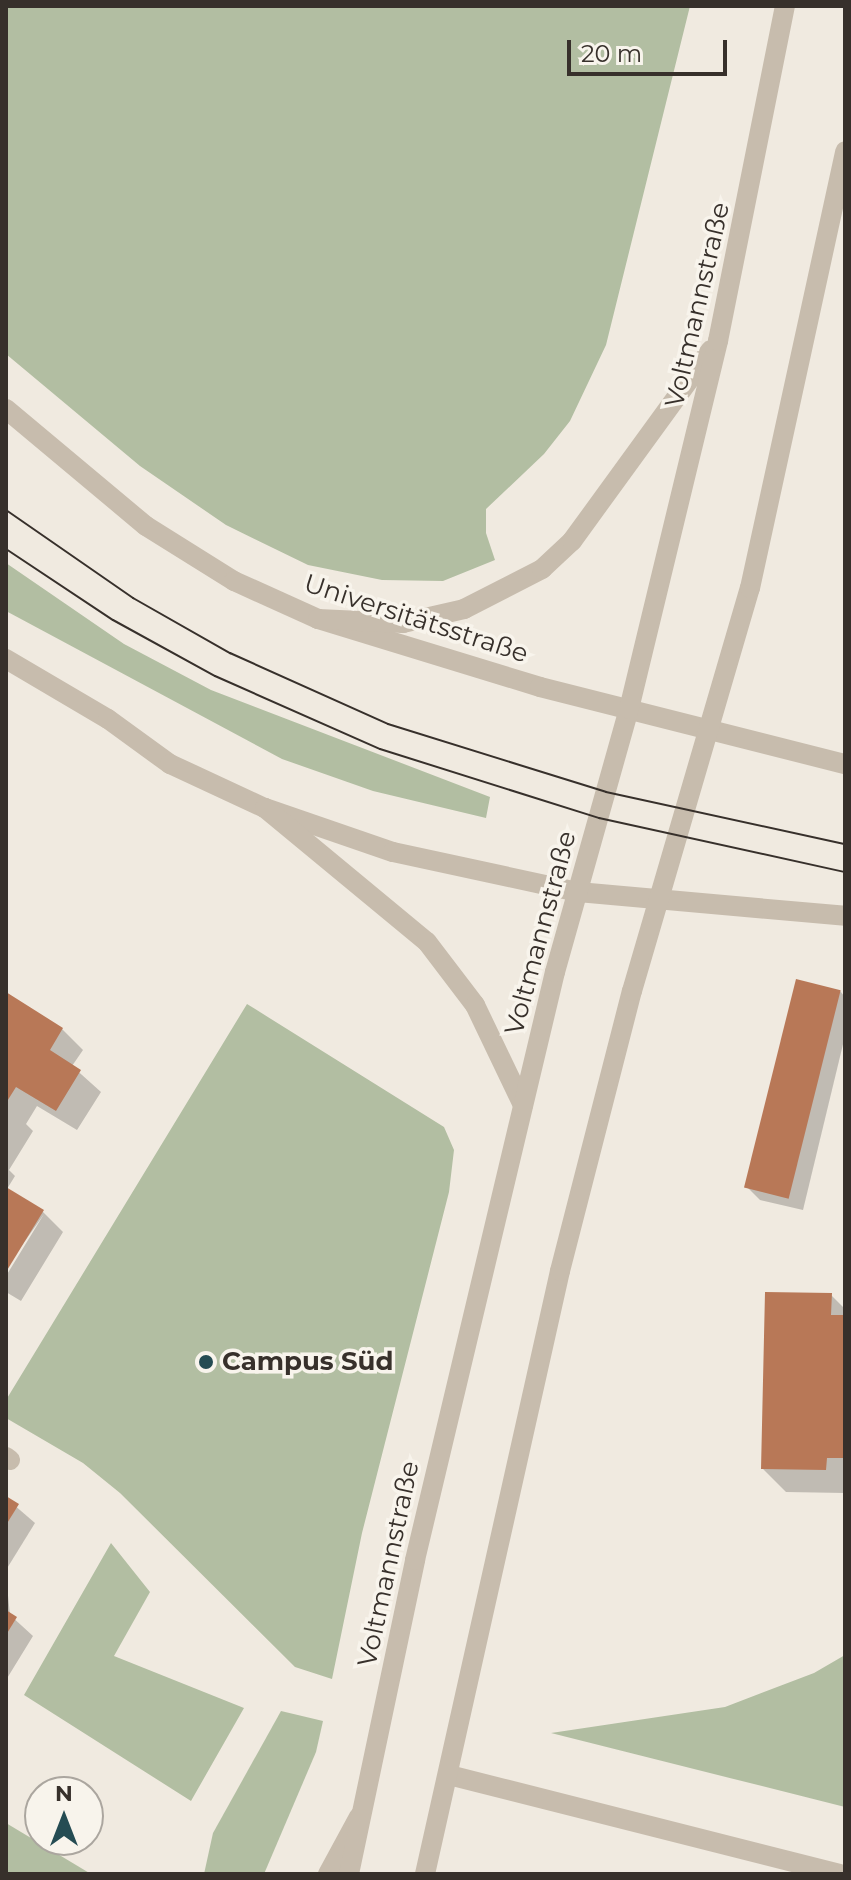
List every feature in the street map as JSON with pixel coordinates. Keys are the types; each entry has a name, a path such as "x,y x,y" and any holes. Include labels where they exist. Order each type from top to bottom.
{"street":[{"name":"Voltmannstraße","path":"349,1874 415,1560 523,1105 629,709 718,341 785,6"},
{"path":"425,1874 560,1271 657,902 709,730 782,452 845,151"},
{"path":"318,619 403,623 448,613 542,569 572,541 718,341"},
{"name":"Universitätsstraße","path":"6,409 146,526 234,581 318,619 629,709 845,764"},
{"path":"6,659 108,719 170,764 265,808 393,852 578,892 657,902 778,906 845,916"},
{"path":"265,808 427,942 475,1005 523,1105"},
{"path":"449,1775 840,1874"},
{"path":"328,1874 364,1807"}],"green space":[{"path":"6,6 690,6 606,345 570,421 544,454 486,509 486,533 495,560 443,581 382,580 308,565 226,525 140,466 6,354"},
{"path":"6,563 124,644 211,690 490,797 486,818 373,791 282,759 6,611"},
{"path":"247,1004 444,1127 454,1150 449,1192 362,1533 332,1679 295,1667 120,1493 83,1463 6,1418 6,1400"},
{"path":"111,1543 150,1592 114,1656 244,1708 191,1801 24,1695"},
{"path":"845,1655 845,1807 551,1733 725,1707 814,1673"},
{"path":"281,1711 323,1721 316,1752 264,1874 204,1874 213,1833"},
{"path":"6,1823 24,1834 24,1856 61,1856 91,1874 6,1874"}],"building":[{"path":"796,979 841,990 789,1199 744,1188"},
{"path":"6,992 63,1028 50,1050 81,1070 56,1111 16,1087 6,1103"},
{"path":"6,1187 44,1210 6,1272"},
{"path":"765,1292 832,1293 831,1315 845,1315 845,1458 827,1458 826,1470 761,1469"},
{"path":"6,1496 19,1504 6,1525"},
{"path":"6,1610 17,1617 6,1635"}],"tram line":[{"path":"6,510 133,598 230,653 388,724 606,792 845,844"},
{"path":"6,549 113,620 215,676 380,749 599,818 845,872"}],"place":[{"name":"Campus Süd","path":"206,1362"}]}
